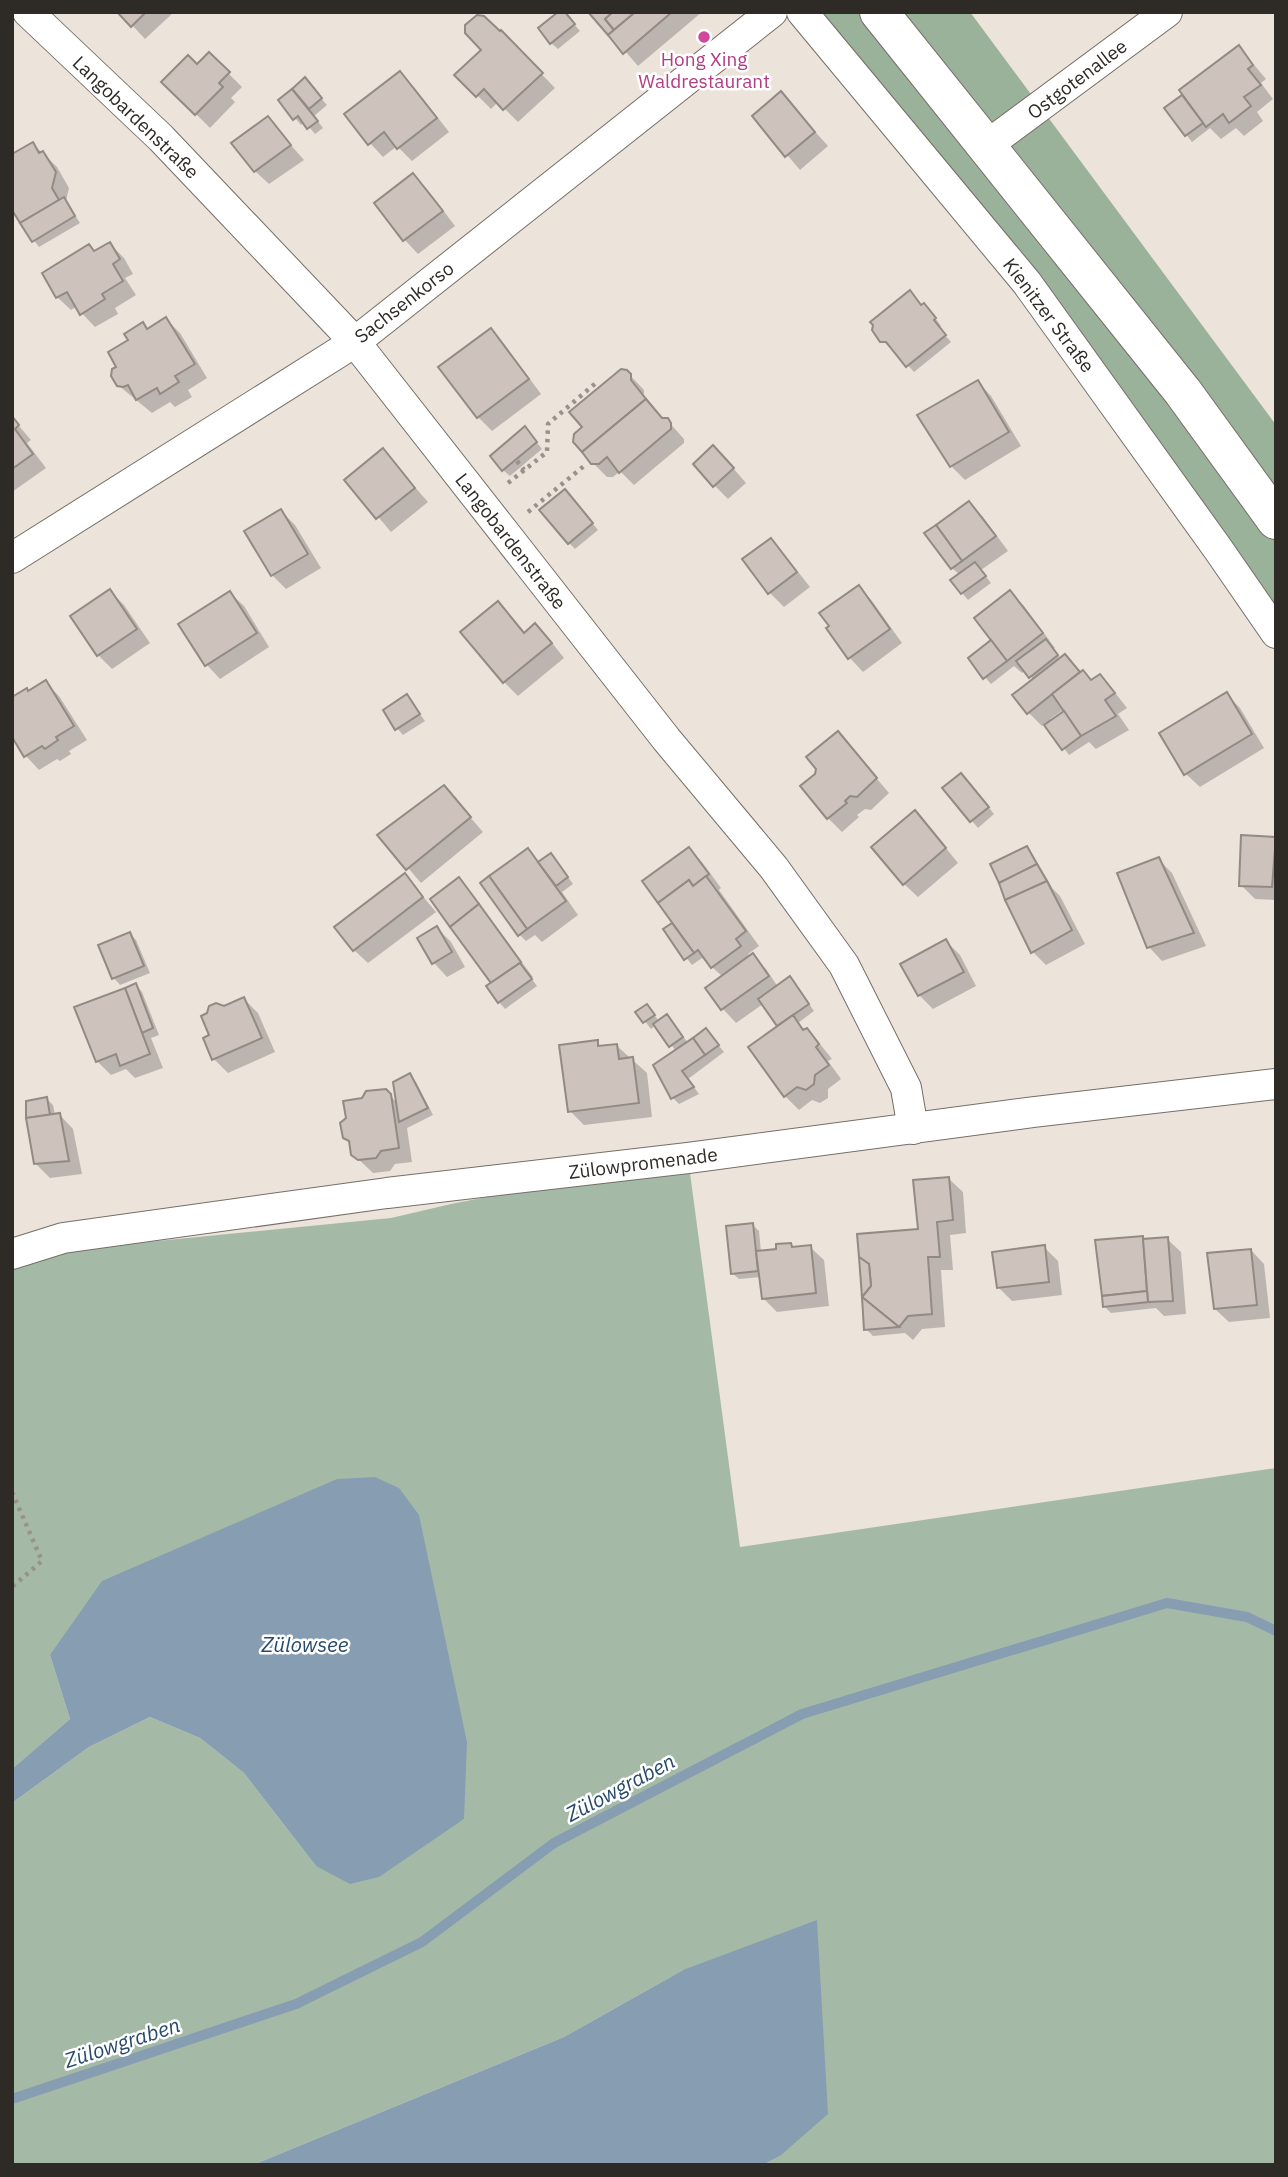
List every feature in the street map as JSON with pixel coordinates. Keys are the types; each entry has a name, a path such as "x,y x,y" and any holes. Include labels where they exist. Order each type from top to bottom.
{"street":[{"name":"Langobardenstraße","path":"28,12 160,138 355,342 667,740 774,868 844,965 906,1088 913,1129"},
{"name":"Sachsenkorso","path":"12,558 355,342 772,12"},
{"name":"Kienitzer Straße","path":"802,12 1027,283 1276,633"},
{"path":"879,12 1183,392 1276,520"},
{"name":"Ostgotenallee","path":"986,146 1167,12"},
{"name":"Zülowpromenade","path":"12,1254 63,1238 346,1199 1276,1084"}],"path":[{"path":"482,504 547,452 548,424 597,382"},
{"path":"517,461 524,470"},
{"path":"504,532 584,466"},
{"path":"12,1492 42,1561 12,1587"}],"green space":[{"path":"802,12 970,12 1276,425 1276,633"},
{"path":"688,1158 740,1547 1276,1468 1276,2165 763,2165 780,2156 683,1970 564,2037 253,2165 12,2165 12,1803 89,1747 150,1717 200,1738 244,1773 316,1866 464,1819 50,1655 70,1719 12,1769 12,1268 66,1250 391,1218"}],"water":[{"name":"Zülowsee","path":"375,1477 399,1488 419,1515 467,1742 464,1819 379,1877 350,1884 316,1866 244,1773 200,1738 150,1717 89,1747 12,1803 12,1769 70,1719 50,1655 102,1581 337,1479"},
{"path":"817,1920 828,2114 780,2156 763,2165 253,2165 564,2037 683,1970"}],"building":[{"path":"117,12 146,12 131,27"},
{"path":"558,12 565,12 575,24 550,44 538,28"},
{"path":"588,12 613,12 605,19 614,30 608,35"},
{"path":"613,12 633,14 614,30 605,19"},
{"path":"632,12 672,12 623,54 608,35 633,14"},
{"path":"477,15 484,16 501,30 543,73 503,110 484,89 476,97 454,75 481,50 465,33 465,25"},
{"path":"1239,45 1253,65 1248,69 1261,85 1244,97 1251,106 1229,123 1223,114 1206,127 1179,90"},
{"path":"209,52 230,72 219,83 223,87 195,115 161,82 188,55 197,64"},
{"path":"400,71 437,118 397,149 384,132 368,145 344,114"},
{"path":"305,77 322,98 309,109 292,89"},
{"path":"292,89 318,121 307,129 298,116 293,120 278,100"},
{"path":"781,91 815,132 785,157 752,116"},
{"path":"1182,95 1203,123 1185,136 1164,108"},
{"path":"268,116 291,145 254,172 231,143"},
{"path":"33,142 39,153 43,151 56,172 52,188 59,200 20,223 12,210 12,154"},
{"path":"413,173 443,211 403,241 374,203"},
{"path":"64,197 75,216 32,242 20,223"},
{"path":"110,242 120,259 113,264 123,281 102,294 105,299 80,315 67,292 56,298 42,273 89,244 94,251"},
{"path":"910,290 921,305 924,303 936,318 934,320 946,335 906,367 886,342 880,342 870,322"},
{"path":"166,317 195,364 175,376 179,382 160,394 157,388 136,400 128,385 117,386 111,376 112,369 116,367 108,352 128,340 124,334 143,322 147,329"},
{"path":"491,328 529,379 477,418 438,367"},
{"path":"621,369 631,374 631,380 646,399 582,452 573,442 574,434 582,427 569,412"},
{"path":"978,380 1009,432 950,467 917,415"},
{"path":"646,399 662,418 668,418 671,429 619,473 607,457 599,464 591,464 582,452"},
{"path":"12,416 19,425 15,429 33,454 12,469"},
{"path":"525,426 537,442 502,471 490,456"},
{"path":"713,445 734,468 713,487 693,464"},
{"path":"383,448 415,488 376,519 344,480"},
{"path":"565,489 593,523 568,544 539,510"},
{"path":"969,501 996,536 962,561 936,525"},
{"path":"281,509 308,554 271,576 244,531"},
{"path":"936,525 962,561 951,569 924,533"},
{"path":"771,538 797,572 768,594 742,559"},
{"path":"975,562 986,576 961,594 950,580"},
{"path":"859,585 890,629 848,659 819,613"},
{"path":"110,589 137,629 97,656 70,616"},
{"path":"1010,590 1043,633 1007,661 974,618"},
{"path":"230,591 257,633 205,666 178,624"},
{"path":"498,601 524,633 535,623 552,643 503,683 460,632"},
{"path":"1046,639 1058,655 1029,678 1016,661"},
{"path":"991,640 1007,661 983,679 968,658"},
{"path":"1065,654 1080,672 1027,714 1012,695"},
{"path":"1083,670 1091,680 1100,674 1115,693 1105,700 1116,716 1081,736 1052,694"},
{"path":"46,680 74,726 56,737 58,740 45,749 42,746 24,757 12,737 12,697"},
{"path":"1227,692 1252,734 1184,775 1159,733"},
{"path":"407,694 420,714 395,730 383,710"},
{"path":"1064,711 1081,736 1062,750 1044,725"},
{"path":"838,731 877,778 857,797 850,796 845,801 847,803 827,819 800,786 815,774 816,769 806,757"},
{"path":"961,773 989,807 970,822 942,788"},
{"path":"444,785 471,817 406,870 377,835"},
{"path":"915,810 946,848 903,885 871,847"},
{"path":"1241,835 1276,837 1272,887 1239,886"},
{"path":"1027,846 1037,864 999,883 990,864"},
{"path":"689,847 709,874 693,886 689,880 658,903 642,881"},
{"path":"528,848 566,901 527,929 489,876"},
{"path":"551,853 568,877 556,886 538,862"},
{"path":"1159,857 1194,933 1147,948 1117,873"},
{"path":"1037,864 1047,881 1005,900 999,883"},
{"path":"405,873 423,897 353,951 334,927"},
{"path":"489,876 527,929 518,936 480,883"},
{"path":"706,876 746,931 736,939 741,946 711,968 698,950 694,953 658,903 689,880 693,886"},
{"path":"459,877 479,904 450,927 430,899"},
{"path":"1047,881 1072,930 1031,953 1005,900"},
{"path":"479,904 521,962 491,983 450,927"},
{"path":"672,923 694,953 684,960 663,929"},
{"path":"437,926 452,952 432,964 417,938"},
{"path":"130,932 144,966 112,979 98,945"},
{"path":"946,939 964,972 918,996 900,964"},
{"path":"753,953 769,976 721,1010 705,988"},
{"path":"520,963 532,979 498,1003 486,986"},
{"path":"790,976 809,1004 777,1026 758,999"},
{"path":"136,983 153,1028 142,1033 125,988"},
{"path":"125,988 150,1054 120,1066 116,1054 96,1062 74,1007"},
{"path":"244,997 262,1038 212,1060 203,1038 209,1035 201,1016 207,1013 209,1006 216,1003 224,1006"},
{"path":"647,1004 655,1015 643,1023 635,1012"},
{"path":"667,1014 683,1037 669,1047 653,1024"},
{"path":"793,1015 803,1030 807,1028 819,1044 816,1047 829,1065 815,1075 814,1084 806,1090 797,1087 784,1097 748,1047"},
{"path":"706,1028 719,1045 705,1055 693,1038"},
{"path":"693,1038 705,1055 682,1071 694,1087 671,1099 653,1065"},
{"path":"598,1040 598,1046 617,1044 619,1059 633,1057 639,1103 568,1112 559,1045"},
{"path":"410,1073 428,1108 399,1122 393,1082"},
{"path":"386,1089 391,1094 399,1148 381,1151 376,1158 358,1160 351,1155 349,1141 343,1138 340,1123 346,1118 343,1101 362,1098 366,1091"},
{"path":"47,1097 50,1115 26,1118 26,1101"},
{"path":"60,1113 69,1161 34,1164 26,1118"},
{"path":"949,1177 953,1220 937,1222 940,1257 928,1257 932,1314 908,1316 899,1327 862,1297 871,1286 869,1264 859,1257 857,1234 918,1229 913,1180"},
{"path":"753,1223 758,1271 731,1274 726,1226"},
{"path":"1143,1236 1147,1291 1102,1296 1095,1240"},
{"path":"1168,1237 1173,1301 1148,1302 1143,1239"},
{"path":"791,1243 792,1247 811,1245 816,1293 762,1299 756,1251 776,1249 776,1244"},
{"path":"1045,1245 1049,1282 997,1288 992,1252"},
{"path":"1251,1249 1257,1305 1214,1309 1207,1253"},
{"path":"859,1257 869,1264 871,1286 862,1297"},
{"path":"1147,1291 1148,1302 1103,1307 1102,1296"},
{"path":"862,1297 899,1327 864,1330"}],"waterway":[{"name":"Zülowgraben","path":"12,2099 296,2004 422,1942 554,1843 802,1714 1167,1603 1247,1617 1276,1631"}],"place":[{"name":"Hong Xing Waldrestaurant","path":"704,37"}]}
